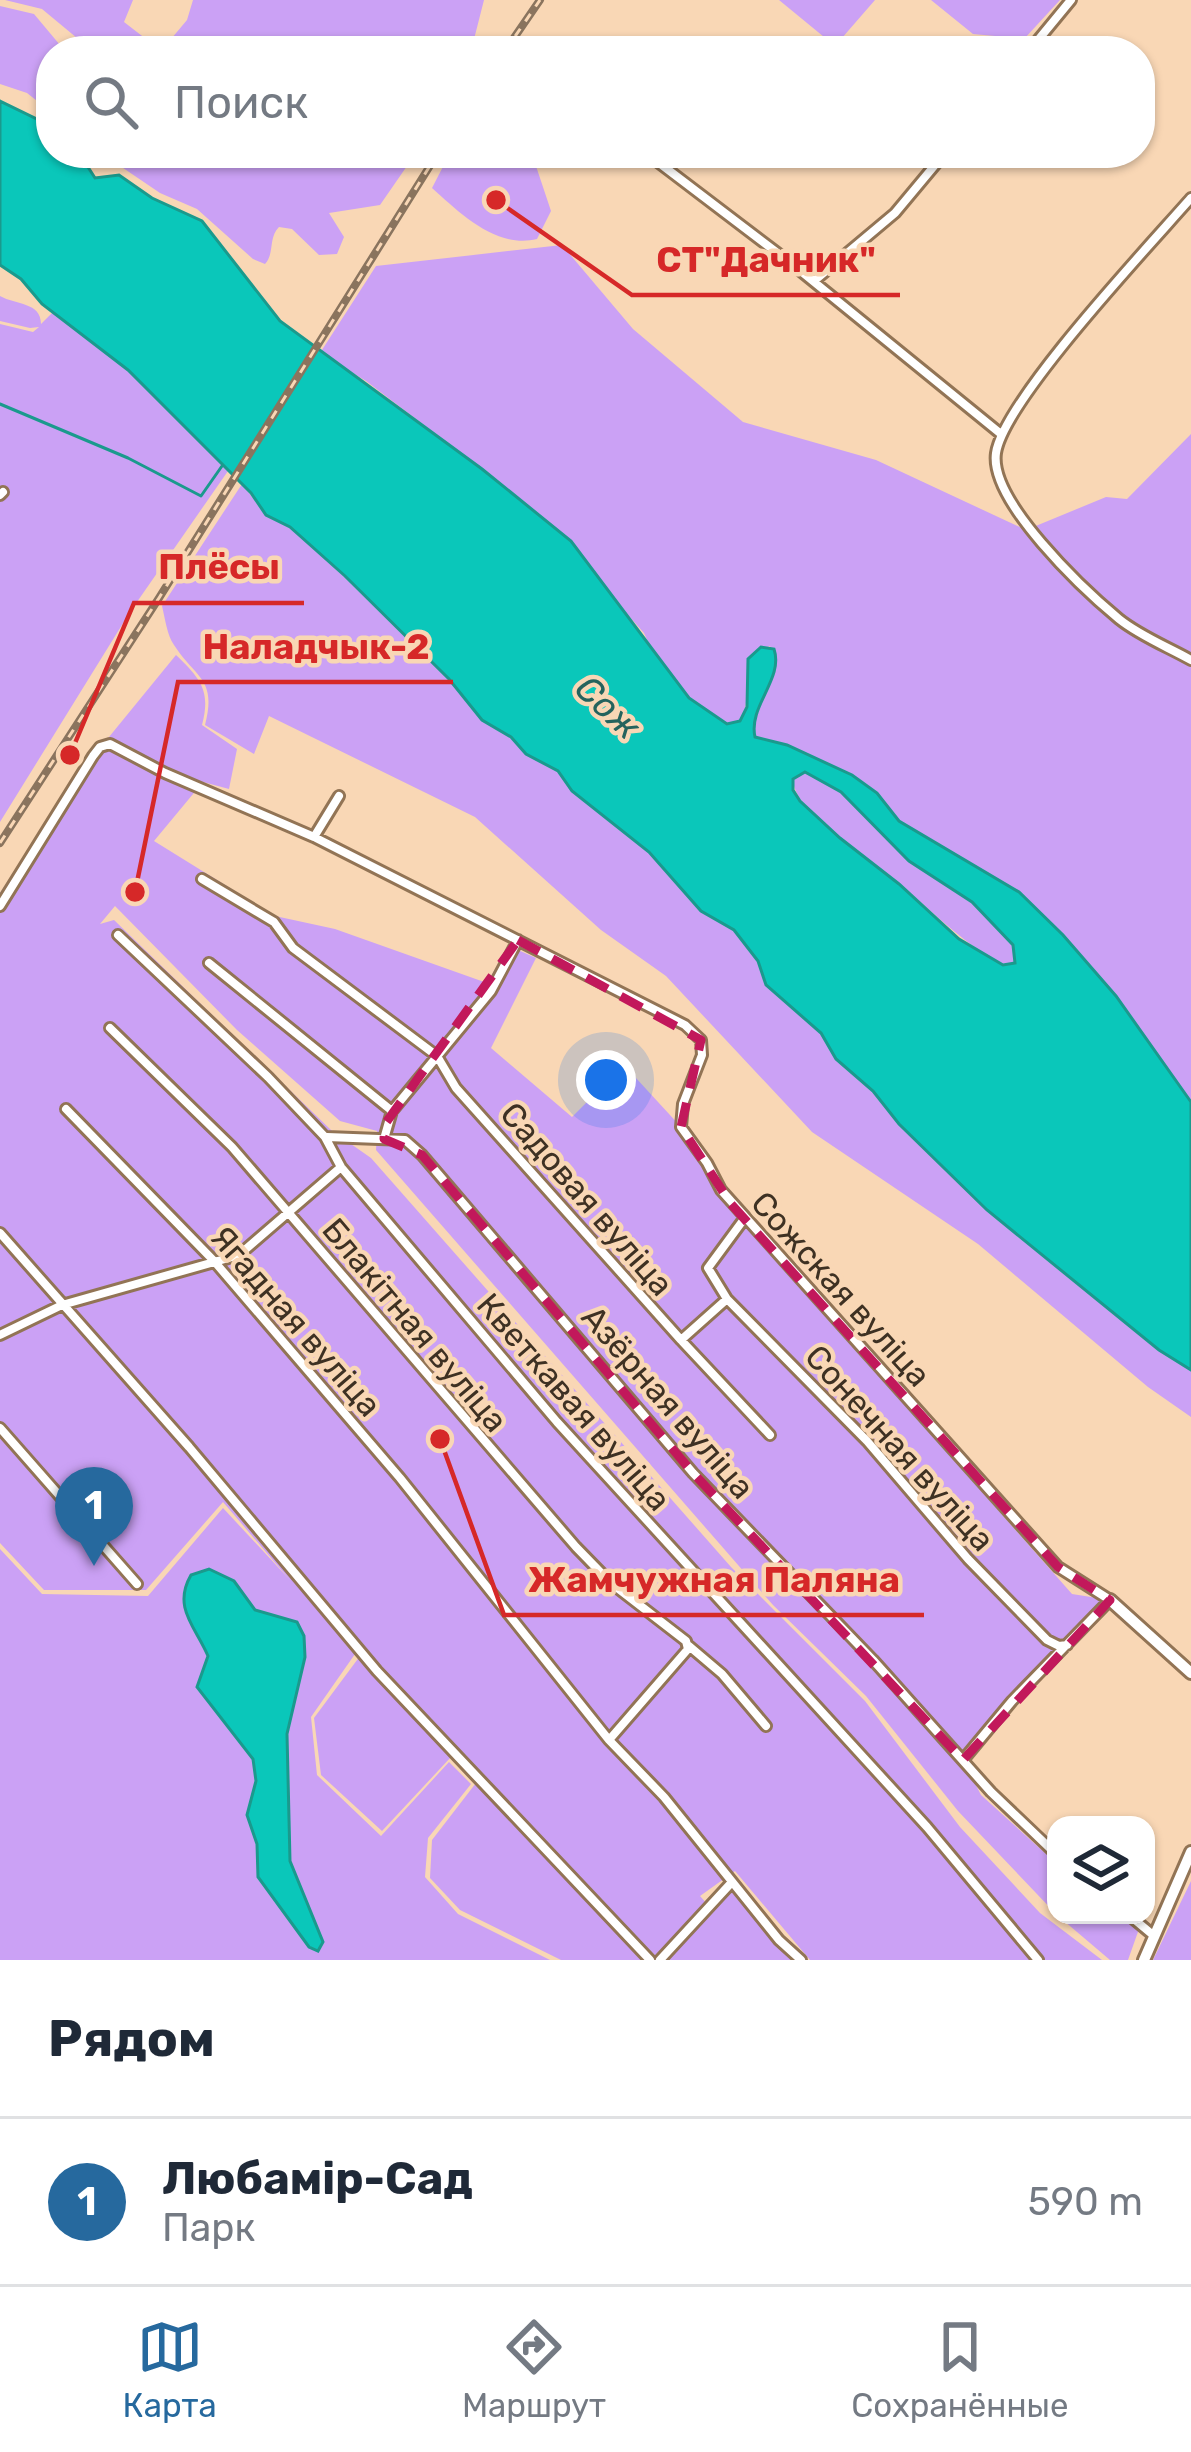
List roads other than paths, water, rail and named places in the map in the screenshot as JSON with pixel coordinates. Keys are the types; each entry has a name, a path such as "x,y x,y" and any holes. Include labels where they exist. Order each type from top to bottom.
{"street":[{"path":"1042,36 1072,0"},
{"path":"666,168 814,281 1000,434"},
{"path":"814,281 895,213 932,168"},
{"path":"1191,198 1037,379 1000,434 995,458 1004,488 1034,533 1121,621 1191,660"},
{"name":"Сожская вуліца","path":"0,906 93,756 105,745 314,837 661,1011 701,1040 681,1127 744,1219 1058,1567 1110,1600"},
{"path":"314,837 339,796"},
{"path":"202,879 274,922 293,948 437,1056"},
{"name":"Кветкавая вуліца","path":"118,935 200,1009 325,1138 341,1167 557,1422 927,1827 1038,1960"},
{"path":"325,1138 384,1138 392,1111 490,991 518,940"},
{"path":"209,962 392,1111"},
{"name":"Блакітная вуліца","path":"110,1028 232,1147 577,1547 611,1583 722,1674 766,1726"},
{"name":"Садовая вуліца","path":"437,1056 456,1088 770,1435"},
{"name":"Ягадная вуліца","path":"66,1109 214,1261 400,1478 609,1740 664,1798 779,1940 802,1960"},
{"name":"Азёрная вуліца","path":"384,1138 405,1140 422,1155 693,1472 1047,1845"},
{"path":"0,1335 62,1305 239,1255 341,1167"},
{"path":"727,1299 708,1268 744,1219"},
{"path":"0,1233 377,1670 650,1960"},
{"name":"Садовая вуліца","path":"681,1340 727,1299"},
{"name":"Сонечная вуліца","path":"727,1299 868,1442 968,1559 1047,1640 1067,1644"},
{"path":"0,1428 137,1584"},
{"path":"963,1760 1110,1600 1191,1673"},
{"path":"609,1740 688,1646"},
{"path":"1144,1960 1191,1852"},
{"path":"660,1960 732,1882"},
{"path":"1140,1924 1153,1935"}],"water":[{"name":"Сож","path":"0,101 36,119 36,168 89,168 95,178 119,175 152,198 202,221 280,321 482,469 571,541 689,698 727,724 740,721 747,707 748,659 761,647 774,649 774,671 756,714 755,737 787,745 852,775 877,793 899,821 1019,892 1116,996 1191,1102 1191,1370 1159,1350 987,1210 836,1059 821,1033 766,985 758,961 734,930 701,911 649,852 572,791 558,771 526,754 511,737 482,720 449,679 345,576 290,527 266,515 251,493 128,370 42,304 21,279 0,265","holes":["805,772 841,792 909,861 972,902 1013,945 1015,963 1003,965 959,939 800,801 793,779"]},
{"path":"209,1569 234,1581 255,1610 297,1622 304,1636 305,1657 287,1734 290,1861 323,1942 318,1951 309,1947 258,1877 257,1844 247,1815 256,1781 253,1759 197,1687 208,1656 184,1598 191,1575"}],"waterway":[{"path":"0,404 128,458 201,496 222,466"}],"railway":[{"path":"515,36 540,0"},
{"path":"0,843 429,168"}],"place":[{"name":"СТ\"Дачник\"","path":"496,200"},
{"name":"Плёсы","path":"70,755"},
{"name":"Наладчык-2","path":"135,892"},
{"name":"Жамчужная Паляна","path":"440,1439"},
{"name":"Любамір-Сад","path":"94,1566"}]}
